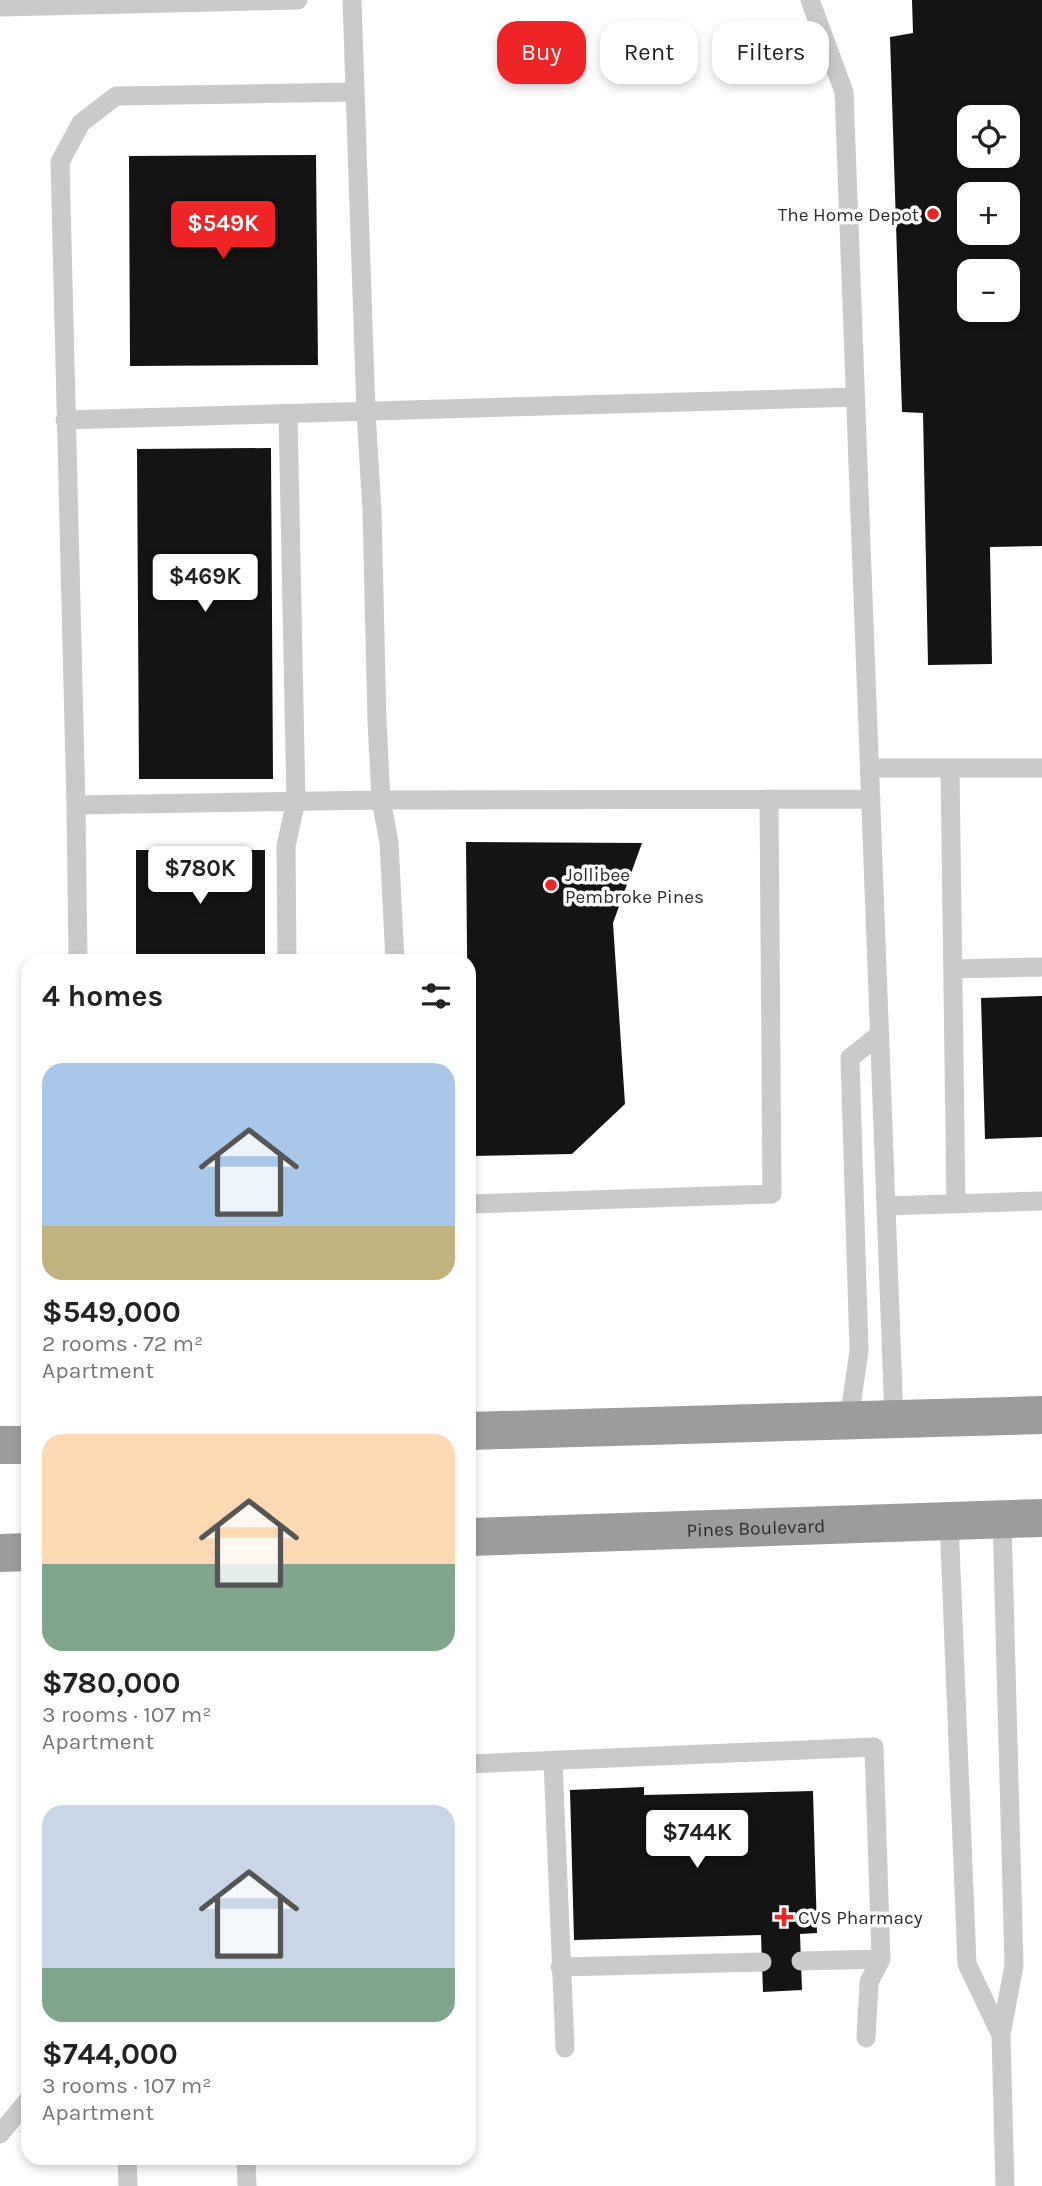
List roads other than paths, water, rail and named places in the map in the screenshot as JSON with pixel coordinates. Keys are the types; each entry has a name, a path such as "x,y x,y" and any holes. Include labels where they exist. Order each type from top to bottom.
{"highway":[{"path":"476,1431 1042,1415"},
{"path":"0,1445 21,1445"},
{"name":"Pines Boulevard","path":"476,1537 1042,1518"},
{"path":"0,1553 21,1552"}],"lane":[{"path":"0,7 298,0"},
{"path":"352,0 381,800 389,842 395,954"},
{"path":"810,0 844,92 894,1419"},
{"path":"78,954 60,162 81,123 116,96 355,92"},
{"path":"65,420 856,397"},
{"path":"287,954 286,846 296,801 288,414"},
{"path":"870,768 1042,768"},
{"path":"950,768 956,1204"},
{"path":"476,1204 772,1194 769,799"},
{"path":"76,805 381,800 871,799"},
{"path":"953,969 1042,967"},
{"path":"849,1420 859,1351 850,1058 880,1034"},
{"path":"886,1206 1042,1201"},
{"path":"1002,1519 1014,1965 1001,2035 1005,2186"},
{"path":"949,1521 967,1964 1001,2035"},
{"path":"476,1764 874,1747 881,1959 869,1982 866,2038"},
{"path":"553,1762 565,2048"},
{"path":"801,1961 881,1959"},
{"path":"560,1966 762,1962"},
{"path":"0,2134 21,2108"},
{"path":"127,2165 128,2186"},
{"path":"246,2165 247,2186"}],"place":[{"name":"The Home Depot","path":"933,214"},
{"name":"Jollibee Pembroke Pines","path":"551,885"},
{"name":"CVS Pharmacy","path":"784,1917"}]}
